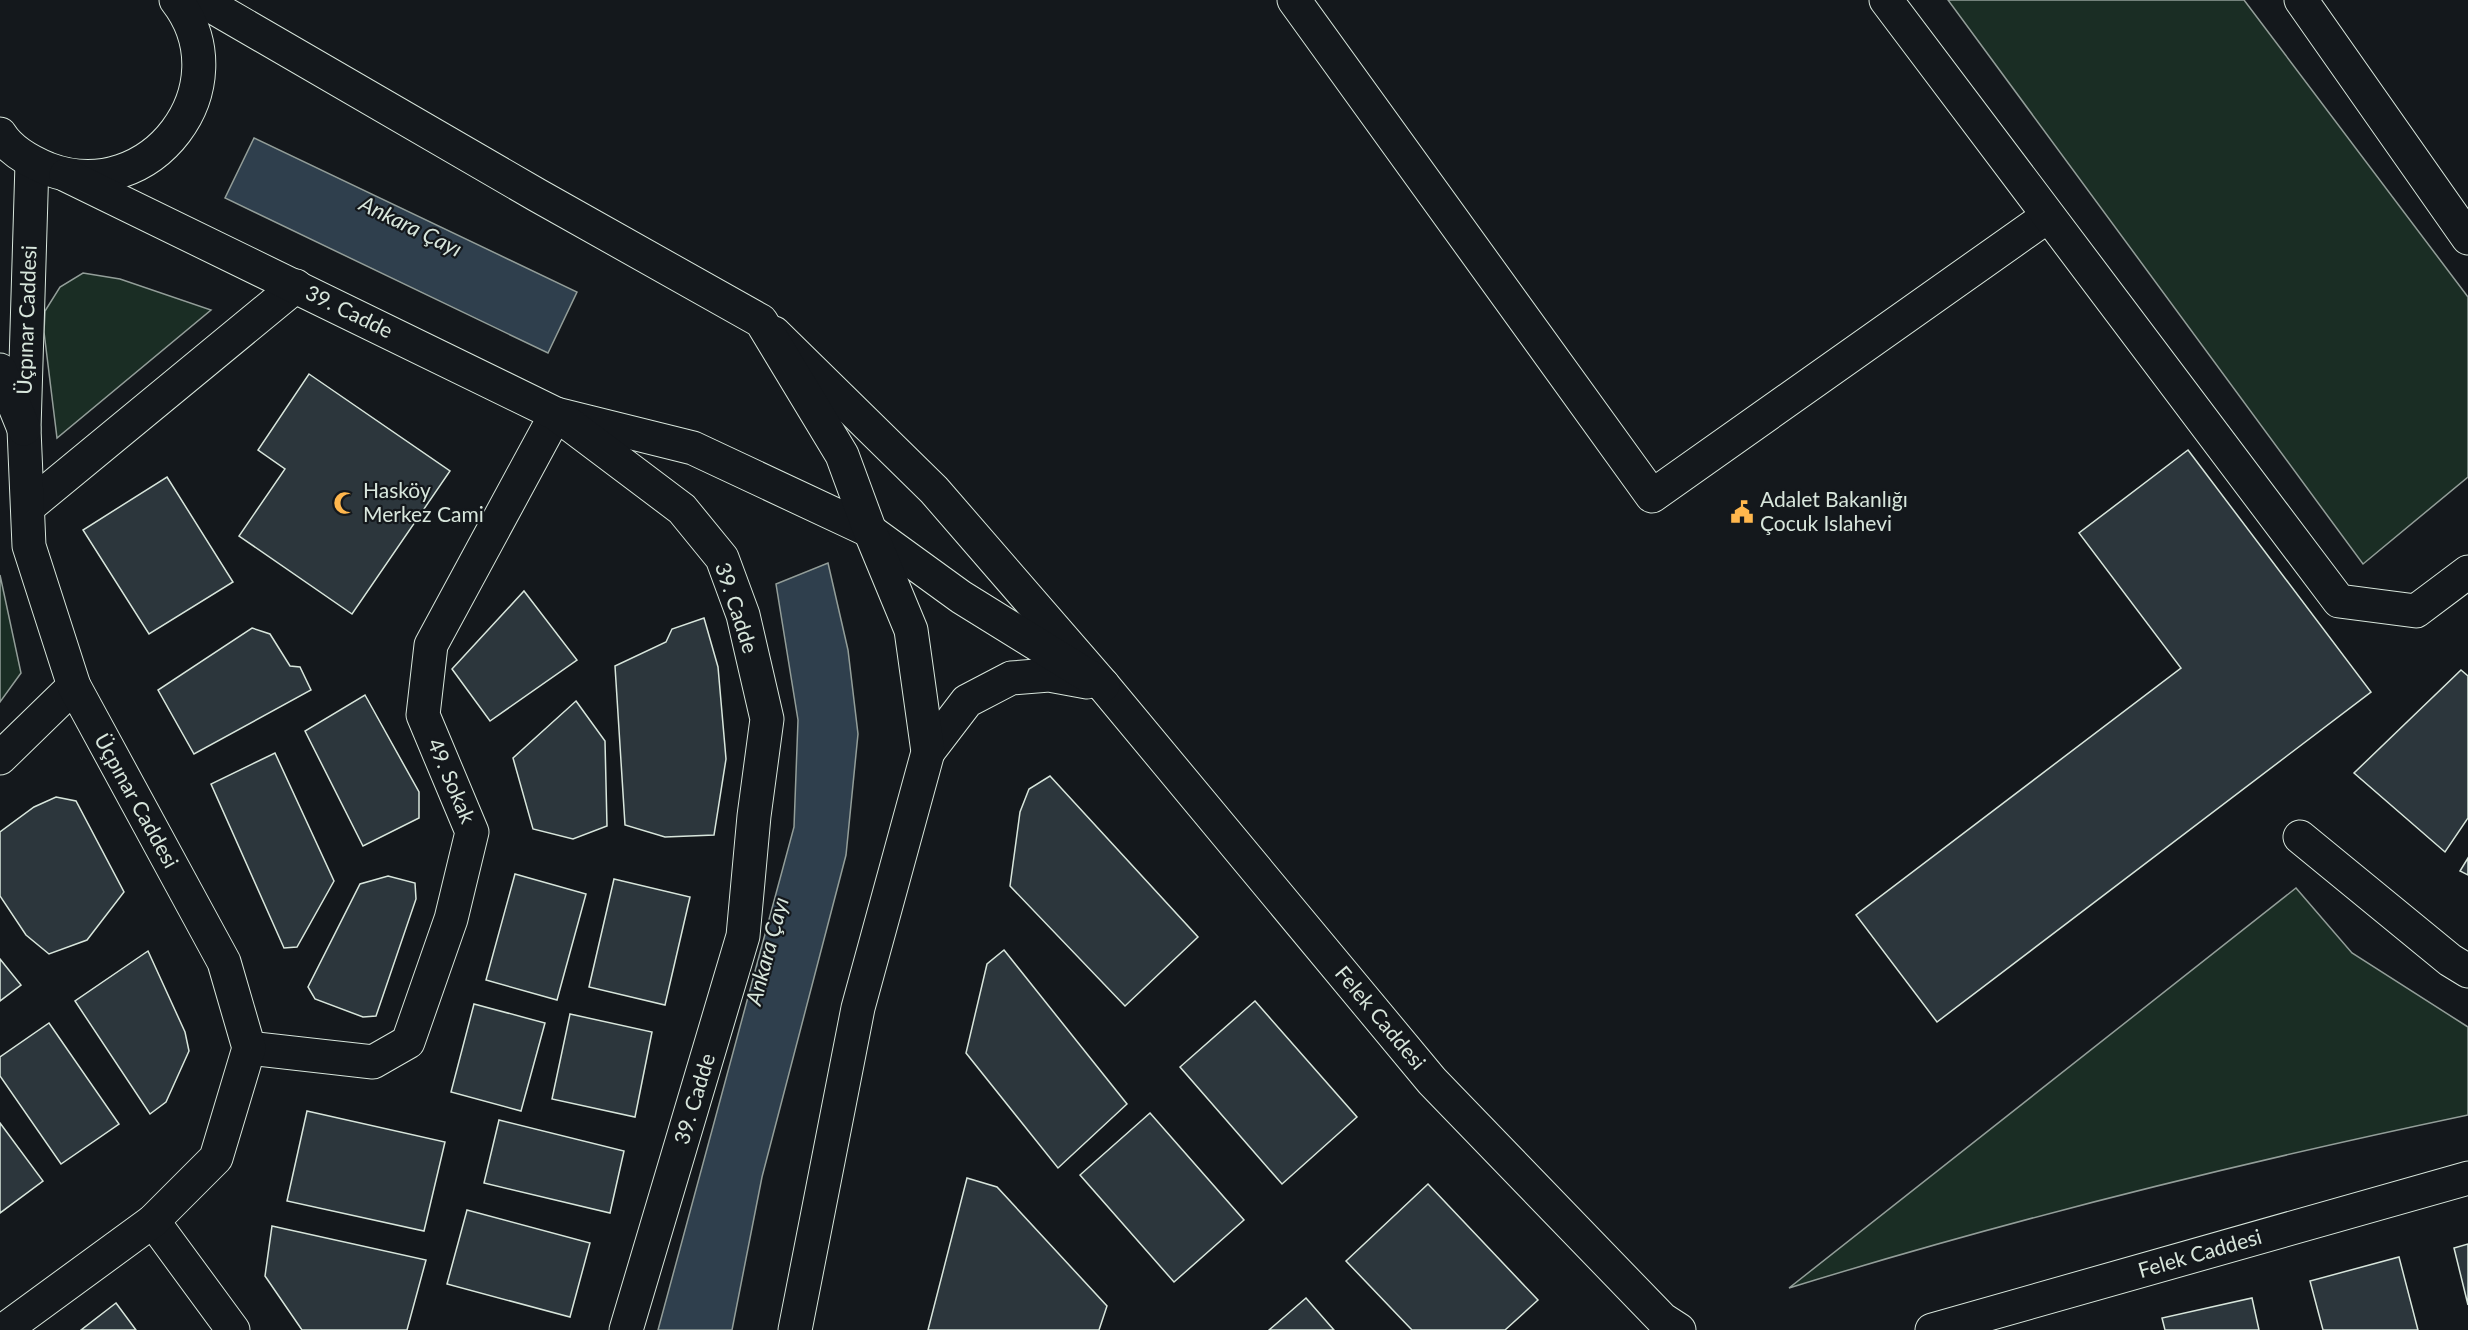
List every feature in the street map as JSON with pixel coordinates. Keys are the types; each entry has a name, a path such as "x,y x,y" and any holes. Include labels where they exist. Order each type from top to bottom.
{"street":[{"path":"66,176 102,176 137,165 166,145 187,116 198,81 197,45 185,11 176,0"},
{"path":"201,0 537,195 761,321 842,455 870,531 911,630 928,752"},
{"path":"1294,0 1652,496 2048,216"},
{"path":"1886,0 2339,601 2416,611 2468,572"},
{"path":"2301,0 2468,238"},
{"name":"39. Cadde","path":"0,134 32,163 66,176 296,286 556,414 682,509 722,558 743,615 767,719 754,816 743,936 626,1330"},
{"name":"Üçpınar Caddesi","path":"32,163 24,429 29,546 74,686 224,962 249,1048"},
{"path":"28,507 296,286"},
{"name":"Felek Caddesi","path":"761,321 934,489 1103,685 1432,1081 1663,1326"},
{"path":"0,370 24,429"},
{"path":"556,414 693,448 870,531 961,597 1103,685"},
{"name":"49. Sokak","path":"249,1048 373,1062 408,1042 451,919 472,831 423,715 432,645 556,414"},
{"path":"795,1330 858,1008 928,752 968,701 1011,678 1048,675 1103,685"},
{"path":"0,758 74,686"},
{"path":"2300,837 2450,960 2468,971"},
{"path":"4,1330 153,1221 216,1158 249,1048"},
{"name":"Felek Caddesi","path":"1932,1330 2468,1178"},
{"path":"153,1221 233,1330"}],"green space":[{"path":"1948,0 2244,0 2468,297 2468,477 2363,564"},
{"path":"83,273 120,279 211,310 57,438 44,332 45,311 60,287"},
{"path":"0,575 21,673 0,702"},
{"path":"2296,888 2352,953 2468,1027 2468,1115 2126,1194 1957,1239 1789,1288"}],"water":[{"name":"Ankara Çayı","path":"254,138 577,292 548,353 225,198"},
{"name":"Ankara Çayı","path":"828,563 848,650 858,734 846,855 762,1177 732,1330 658,1330 794,827 798,720 776,584"}],"building":[{"name":"Hasköy Merkez Cami","path":"309,374 450,471 352,614 239,536 285,469 258,450"},
{"path":"2188,450 2371,692 1937,1022 1856,915 2181,668 2079,533"},
{"path":"167,477 233,582 149,634 83,530"},
{"path":"524,591 577,660 490,721 452,669"},
{"path":"704,618 718,667 726,759 714,835 665,837 625,825 615,666 666,642 672,629"},
{"path":"252,628 270,634 290,666 300,667 311,690 194,754 158,690"},
{"path":"2461,670 2468,676 2468,818 2445,852 2354,773"},
{"path":"365,695 419,792 419,818 363,846 305,731"},
{"path":"576,701 605,741 607,826 573,839 533,829 513,758"},
{"path":"275,753 334,881 297,947 284,948 211,784"},
{"path":"1050,776 1198,937 1125,1006 1010,886 1020,812 1029,789"},
{"path":"56,797 76,801 124,892 87,940 49,954 26,935 0,896 0,832 34,807"},
{"path":"2468,858 2468,875 2460,871"},
{"path":"515,874 586,894 557,1000 486,980"},
{"path":"388,876 415,883 416,899 376,1016 363,1017 315,999 308,987 360,884"},
{"path":"614,879 690,897 665,1005 589,987"},
{"path":"1004,950 1127,1104 1058,1168 966,1053 987,964"},
{"path":"148,951 185,1032 189,1051 166,1102 150,1114 75,1001"},
{"path":"0,959 21,985 0,1001"},
{"path":"1255,1001 1357,1117 1282,1184 1180,1067"},
{"path":"474,1004 545,1023 521,1111 451,1092"},
{"path":"570,1014 652,1032 635,1117 552,1099"},
{"path":"49,1023 119,1124 61,1164 0,1076 0,1057"},
{"path":"307,1111 445,1142 424,1231 287,1201"},
{"path":"1150,1113 1244,1220 1174,1282 1080,1175"},
{"path":"499,1120 624,1151 610,1213 484,1183"},
{"path":"0,1123 43,1181 0,1213"},
{"path":"967,1178 997,1187 1107,1306 1099,1330 928,1330"},
{"path":"1428,1184 1538,1300 1505,1330 1412,1330 1346,1261"},
{"path":"467,1210 590,1243 570,1317 447,1284"},
{"path":"272,1226 426,1260 407,1330 302,1330 265,1276"},
{"path":"2468,1244 2468,1305 2454,1248"},
{"path":"2399,1257 2418,1330 2323,1330 2310,1281"},
{"path":"1306,1298 1334,1330 1269,1330"},
{"path":"2252,1298 2259,1330 2165,1330 2162,1318"},
{"path":"116,1303 136,1330 81,1330"}],"place":[{"name":"Hasköy Merkez Cami","path":"345,503"},
{"name":"Adalet Bakanlığı Çocuk Islahevi","path":"1742,512"}]}
